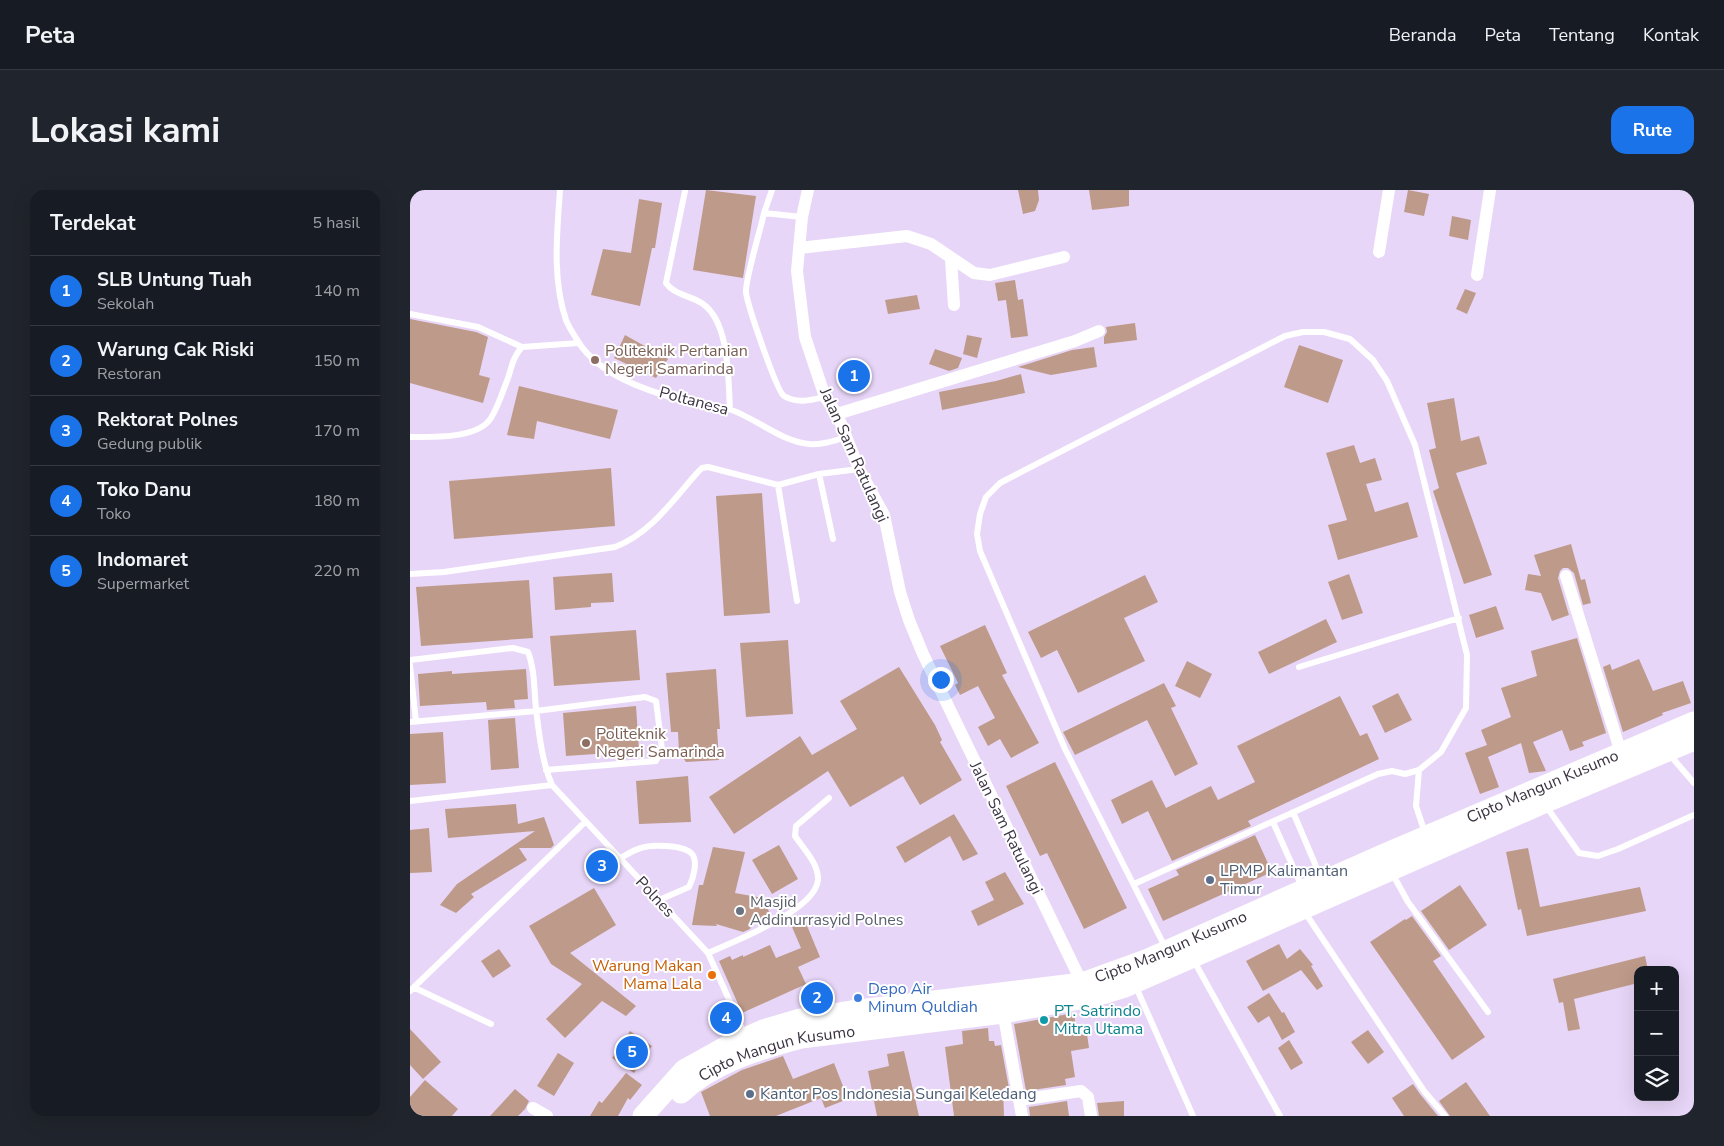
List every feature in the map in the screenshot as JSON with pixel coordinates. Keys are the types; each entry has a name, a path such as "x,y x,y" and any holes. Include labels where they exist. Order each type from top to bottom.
{"highway":[{"name":"Cipto Mangun Kusumo","path":"661,1116 672,1101 694,1080 769,1046 801,1038 854,1030 1003,1013 1096,996 1134,984 1192,958 1303,900 1323,881 1426,836 1544,803 1661,745 1694,722"},
{"name":"Cipto Mangun Kusumo","path":"642,1116 684,1070 745,1036 800,1019 1082,983 1303,900 1391,870 1487,819 1621,753 1694,740"}],"street":[{"name":"Jalan Sam Ratulangi","path":"808,190 802,217 797,271 805,337 825,397 837,414 859,469 884,515 908,620 949,711 1082,983"},
{"path":"1379,252 1389,190"},
{"path":"1477,275 1490,190"},
{"path":"799,248 907,236 931,244 974,273 990,275 1064,257"},
{"path":"951,259 954,306"},
{"path":"837,414 1075,341 1099,331"},
{"path":"1566,576 1621,753"},
{"path":"1000,992 1022,1116"},
{"path":"1019,1100 1081,1091 1088,1097 1091,1116"},
{"path":"533,1108 547,1116"}],"lane":[{"name":"Poltanesa","path":"560,190 556,247 560,294 566,321 588,357 608,371 631,382 680,400 730,410 771,431 808,444 830,442 846,437"},
{"path":"772,190 764,212 746,291 779,392 785,397 809,401 825,397"},
{"path":"685,191 666,283 671,290 703,304 716,320 726,350 730,410"},
{"path":"764,212 802,217"},
{"path":"410,314 478,327 522,347 579,343"},
{"path":"1134,884 1378,774 1392,771 1406,774 1419,770 1441,752 1466,708 1467,655 1415,445 1387,382 1374,360 1350,339 1324,332 1303,332 1285,336 1000,484 986,498 980,514 977,534 980,551 1066,749 1167,950"},
{"path":"410,437 449,436 477,429 490,419 508,377 514,355 522,347"},
{"path":"410,574 444,572 615,547 631,541 657,518 702,468 708,467 763,483 778,485 819,474 859,469"},
{"path":"819,474 833,539"},
{"path":"778,485 797,601"},
{"path":"1298,667 1459,618"},
{"name":"Polnes","path":"410,660 514,648 528,652 533,664 536,710 546,770 552,785 708,953 745,1036"},
{"path":"410,665 413,722 645,697 656,701 662,750 656,761 546,770"},
{"path":"1661,745 1694,783"},
{"path":"1419,770 1416,806 1426,836"},
{"path":"410,801 552,785"},
{"path":"708,953 772,923 809,899 818,880 814,862 795,836 796,826 829,798"},
{"path":"1544,803 1579,853 1598,856 1694,815"},
{"path":"1293,812 1323,881"},
{"path":"491,1024 413,990 585,822"},
{"path":"1273,822 1303,900 1424,1091 1445,1116"},
{"path":"619,858 641,848 652,846 664,846 689,851 693,854 695,864 689,887 659,900"},
{"path":"1391,870 1408,902 1488,1012"},
{"path":"1192,958 1280,1116"},
{"path":"1134,984 1193,1116"}],"building":[{"path":"706,190 756,196 743,278 693,270"},
{"path":"1018,190 1038,190 1039,200 1035,211 1023,214"},
{"path":"1089,190 1129,190 1129,206 1092,210"},
{"path":"1408,190 1429,194 1424,216 1404,212"},
{"path":"639,199 662,203 655,248 652,248 640,306 591,295 603,249 631,253"},
{"path":"1452,216 1471,220 1468,240 1449,236"},
{"path":"1015,280 1018,300 1023,299 1028,336 1011,338 1006,300 998,301 995,283"},
{"path":"1465,289 1476,293 1467,314 1456,309"},
{"path":"917,295 920,309 888,314 885,300"},
{"path":"410,319 476,332 488,337 479,375 490,378 483,403 410,383"},
{"path":"1135,323 1137,340 1104,344 1104,337 1107,332 1106,327"},
{"path":"625,335 668,359 656,378 614,358"},
{"path":"967,335 982,338 977,358 963,354"},
{"path":"1299,345 1343,360 1328,403 1284,387"},
{"path":"1094,347 1097,367 1051,375 1018,367 1072,350"},
{"path":"935,349 962,358 958,368 949,371 929,364"},
{"path":"860,360 865,390 848,393 844,362"},
{"path":"1021,374 1025,393 942,410 939,392"},
{"path":"519,386 618,410 610,439 537,421 534,439 507,435"},
{"path":"1454,398 1461,441 1479,436 1487,464 1456,473 1492,575 1464,584 1433,491 1439,488 1429,450 1436,448 1427,403"},
{"path":"1354,445 1360,463 1375,458 1382,480 1366,484 1375,512 1408,502 1418,537 1338,560 1328,525 1347,520 1326,453"},
{"path":"611,468 615,526 454,539 449,481"},
{"path":"762,493 770,613 724,616 716,496"},
{"path":"1571,544 1581,580 1585,579 1591,603 1583,605 1574,573 1568,568 1563,568 1558,578 1569,615 1552,621 1541,593 1525,590 1528,574 1541,576 1534,555"},
{"path":"612,573 614,602 591,603 591,607 555,610 553,577"},
{"path":"1349,574 1363,613 1342,620 1328,582"},
{"path":"1145,575 1158,602 1124,618 1145,661 1078,693 1057,650 1041,658 1028,632"},
{"path":"529,580 533,638 421,646 416,587"},
{"path":"1496,606 1504,629 1476,638 1469,615"},
{"path":"1326,619 1337,642 1269,674 1258,652"},
{"path":"985,625 1007,673 1002,675 1039,743 1011,758 1000,739 988,746 978,727 995,718 978,686 960,695 955,685 958,683 940,646"},
{"path":"636,630 640,680 554,686 550,636"},
{"path":"1577,638 1606,733 1582,742 1584,746 1570,751 1562,730 1533,742 1546,771 1529,773 1521,743 1488,757 1499,787 1480,794 1465,753 1487,745 1481,730 1511,717 1501,688 1537,676 1531,651"},
{"path":"788,640 793,714 746,717 740,643"},
{"path":"1639,659 1653,691 1683,681 1691,703 1662,713 1663,715 1623,732 1603,667 1610,664 1612,670"},
{"path":"1187,661 1212,674 1200,698 1175,686"},
{"path":"899,667 935,725 942,740 940,742 962,780 920,805 903,776 850,807 828,771 734,834 709,797 800,736 812,755 857,729 840,701"},
{"path":"526,669 528,699 514,700 515,708 487,710 486,702 420,706 418,674 452,671 452,674"},
{"path":"716,669 720,729 717,729 719,760 686,762 679,752 678,732 671,732 666,673"},
{"path":"1164,683 1176,706 1171,708 1198,764 1175,776 1147,720 1075,755 1063,732"},
{"path":"1398,693 1412,720 1385,733 1372,706"},
{"path":"1340,696 1360,736 1367,733 1379,759 1248,821 1251,826 1172,861 1148,811 1122,824 1111,800 1152,780 1166,808 1211,786 1218,800 1255,782 1237,746"},
{"path":"636,706 639,751 566,756 563,713"},
{"path":"515,718 519,768 491,770 488,720"},
{"path":"443,732 446,783 410,785 410,734"},
{"path":"1055,762 1127,908 1084,929 1047,853 1040,856 1006,786"},
{"path":"688,776 691,822 639,824 636,781"},
{"path":"516,804 518,824 544,817 554,845 551,848 519,848 527,860 471,894 474,897 456,913 440,905 457,884 535,831 448,838 445,809"},
{"path":"954,814 978,854 963,861 950,836 905,863 896,847"},
{"path":"429,828 432,872 410,873 410,830"},
{"name":"LPMP Kalimantan Timur","path":"1255,835 1272,872 1163,921 1148,889 1179,875 1176,870"},
{"path":"779,845 798,879 772,894 752,860"},
{"path":"713,847 745,852 735,893 763,898 770,914 752,922 750,929 743,932 716,924 717,926 692,925 699,885 703,885"},
{"path":"1528,848 1540,907 1640,887 1646,911 1527,936 1521,909 1518,910 1506,852"},
{"path":"1005,872 1024,904 978,926 971,911 994,900 985,882"},
{"path":"1460,885 1487,925 1449,950 1421,911"},
{"path":"594,888 616,925 570,953 636,1006 626,1016 602,1001 565,1038 546,1019 582,984 551,964 529,926"},
{"path":"1412,916 1441,956 1433,961 1485,1037 1452,1060 1370,942"},
{"path":"805,921 820,957 798,967 806,984 742,1013 719,961 730,956 732,960 743,955 743,957 770,945 776,958 801,948 792,927"},
{"path":"1279,944 1287,959 1300,949 1313,965 1311,966 1323,986 1317,990 1301,970 1263,991 1246,961"},
{"path":"499,949 511,966 493,978 481,961"},
{"path":"1645,956 1647,966 1634,966 1634,984 1574,999 1580,1029 1568,1031 1563,1002 1559,1003 1553,979"},
{"path":"1269,993 1282,1013 1284,1012 1295,1032 1282,1040 1269,1016 1258,1023 1247,1007"},
{"path":"1074,1013 1077,1035 1087,1034 1089,1048 1071,1051 1075,1077 1065,1079 1066,1085 1026,1091 1014,1024"},
{"path":"988,1028 989,1041 994,1041 995,1046 1001,1045 1009,1088 1003,1088 1004,1116 954,1116 945,1047 963,1044 962,1031"},
{"path":"410,1029 441,1062 423,1079 410,1065"},
{"path":"1368,1030 1384,1052 1368,1064 1351,1042"},
{"path":"630,1031 652,1046 634,1073 612,1058"},
{"path":"1289,1040 1303,1063 1291,1070 1278,1048"},
{"path":"904,1051 919,1116 877,1116 868,1071 889,1066 887,1054"},
{"path":"558,1053 574,1063 554,1096 537,1086"},
{"name":"Kantor Pos Indonesia Sungai Keledang","path":"783,1056 793,1079 834,1063 848,1099 825,1108 821,1098 776,1116 710,1116 701,1092 742,1070"},
{"path":"626,1073 642,1085 630,1100 628,1098 618,1116 590,1116 599,1101 602,1103"},
{"path":"425,1080 458,1109 452,1116 410,1116 410,1097"},
{"path":"1466,1082 1490,1116 1450,1116 1439,1101"},
{"path":"1413,1084 1438,1116 1404,1116 1392,1098"},
{"path":"515,1089 529,1101 525,1109 518,1116 490,1116"},
{"path":"1067,1101 1069,1116 1030,1116 1029,1107"},
{"path":"1124,1101 1124,1116 1099,1116 1097,1103"}],"place":[{"name":"Politeknik Pertanian Negeri Samarinda","path":"595,360"},
{"name":"SLB Untung Tuah","path":"854,376"},
{"name":"Politeknik Negeri Samarinda","path":"586,743"},
{"name":"Rektorat Polnes","path":"602,866"},
{"name":"LPMP Kalimantan Timur","path":"1210,880"},
{"name":"Masjid Addinurrasyid Polnes","path":"740,911"},
{"name":"Warung Makan Mama Lala","path":"712,975"},
{"name":"Warung Cak Riski","path":"817,998"},
{"name":"Depo Air Minum Quldiah","path":"858,998"},
{"name":"Toko Danu","path":"726,1018"},
{"name":"PT. Satrindo Mitra Utama","path":"1044,1020"},
{"name":"Indomaret","path":"632,1052"},
{"name":"Kantor Pos Indonesia Sungai Keledang","path":"750,1094"}]}
